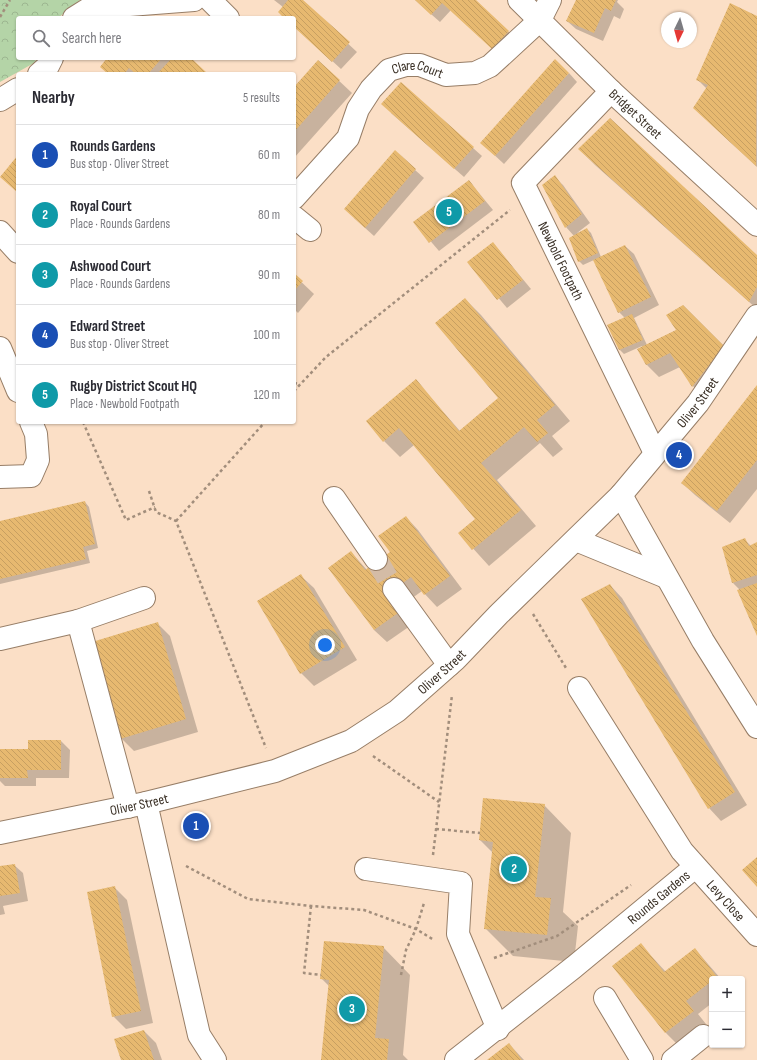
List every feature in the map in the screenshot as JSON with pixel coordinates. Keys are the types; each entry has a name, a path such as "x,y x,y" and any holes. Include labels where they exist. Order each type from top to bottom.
{"street":[{"path":"77,16 90,8 194,0"},
{"path":"210,0 226,16"},
{"name":"Bridget Street","path":"518,0 611,91 757,225"},
{"path":"540,20 550,0"},
{"name":"Clare Court","path":"296,196 348,138 358,109 371,89 389,70 406,65 420,65 446,75 474,73 490,66 540,20"},
{"path":"41,72 48,66 51,60"},
{"path":"0,100 16,90"},
{"path":"523,183 611,91"},
{"name":"Newbold Footpath","path":"523,183 655,453"},
{"path":"0,232 16,250"},
{"name":"Oliver Street","path":"0,833 137,805 275,771 351,741 397,711 452,662 520,593 621,495 698,403 757,316"},
{"path":"0,348 16,386"},
{"path":"0,477 31,476 38,460 36,434 32,424"},
{"path":"621,495 666,577 757,727"},
{"path":"334,498 376,560"},
{"path":"576,540 666,577"},
{"path":"394,589 452,662"},
{"path":"0,639 78,621 144,598"},
{"path":"78,621 137,805 157,851 199,1035 215,1060"},
{"name":"Rounds Gardens","path":"456,1060 498,1029 695,867 682,851 579,688"},
{"name":"Levy Close","path":"695,867 757,934"},
{"path":"366,869 462,883 458,934 498,1029"},
{"path":"604,998 642,1060"},
{"path":"673,1060 703,1036"}],"path":[{"path":"0,17 10,0"},
{"path":"296,389 326,357 514,207 523,183"},
{"path":"296,383 300,384"},
{"path":"84,424 126,520 155,507"},
{"path":"176,521 263,424"},
{"path":"149,491 156,512 176,521 275,771"},
{"path":"520,593 579,688"},
{"path":"401,975 406,950 416,929 431,879 440,802 452,662"},
{"path":"351,741 440,802"},
{"path":"436,829 480,833"},
{"path":"157,851 248,899 364,910 416,929 436,941"},
{"path":"471,966 557,936 636,882"},
{"path":"311,906 304,974 321,975"}],"green space":[{"path":"0,0 80,0 60,16 16,16 16,60 36,60 34,63 0,82"}],"building":[{"path":"288,0 303,0 350,42 332,62 296,29 296,16 282,16 278,12"},
{"path":"415,0 476,0 509,31 492,49 442,3 431,15"},
{"path":"576,0 616,0 611,11 605,8 594,33 566,21"},
{"path":"730,3 757,16 756,166 693,108 708,85 696,80"},
{"path":"555,59 569,73 495,156 480,143"},
{"path":"105,60 160,60 150,72 134,72 129,68 126,72 106,72 100,67"},
{"path":"170,60 193,60 206,72 159,72"},
{"path":"318,60 340,80 296,130 296,85"},
{"path":"401,82 474,147 454,169 381,104"},
{"path":"610,118 757,255 757,287 749,302 578,149"},
{"path":"395,150 416,169 365,228 344,209"},
{"path":"16,157 16,191 0,177"},
{"path":"555,175 582,214 565,228 542,185"},
{"path":"469,180 485,201 429,243 413,222"},
{"path":"587,228 598,253 578,262 569,238"},
{"path":"493,242 523,280 497,300 467,262"},
{"path":"625,245 651,297 618,313 593,260"},
{"path":"296,275 303,281 296,289"},
{"path":"465,298 555,405 537,420 548,433 537,442 524,427 481,463 521,510 472,550 458,533 475,519 399,428 383,442 366,421 416,379 459,431 498,398 435,323"},
{"path":"683,305 724,346 692,387 670,353 646,365 637,349 676,330 666,315"},
{"path":"632,314 643,340 619,350 607,325"},
{"path":"757,385 757,460 717,511 681,483"},
{"path":"85,501 95,544 83,547 86,559 0,579 0,521"},
{"path":"406,516 450,576 424,595 411,577 385,596 398,613 374,630 328,568 351,551 365,570 390,552 378,536"},
{"path":"745,538 749,546 757,542 757,575 732,583 722,547"},
{"path":"301,574 345,647 300,674 257,601"},
{"path":"757,583 757,636 737,590"},
{"path":"610,584 735,792 708,809 581,599"},
{"path":"158,622 186,719 120,739 92,642"},
{"path":"28,740 61,740 61,770 27,770 28,778 0,778 0,749 28,749"},
{"path":"483,798 545,804 535,897 551,898 547,935 484,929 493,842 479,840"},
{"path":"757,857 757,887 742,870"},
{"path":"15,864 20,893 0,896 0,866"},
{"path":"115,886 141,1011 112,1017 87,892"},
{"path":"324,941 384,946 375,1038 389,1039 387,1060 321,1060 329,980 320,979"},
{"path":"641,943 664,972 695,948 716,976 709,976 709,983 686,1001 694,1011 665,1033 612,966"},
{"path":"144,1030 154,1060 121,1060 114,1039"},
{"path":"509,1043 522,1060 487,1060"}],"tunnel":[{"path":"376,559 394,589"}],"place":[{"name":"Rugby District Scout HQ","path":"449,212"},
{"name":"Edward Street","path":"679,455"},
{"name":"Rounds Gardens","path":"196,826"},
{"name":"Royal Court","path":"514,869"},
{"name":"Ashwood Court","path":"352,1009"}]}
